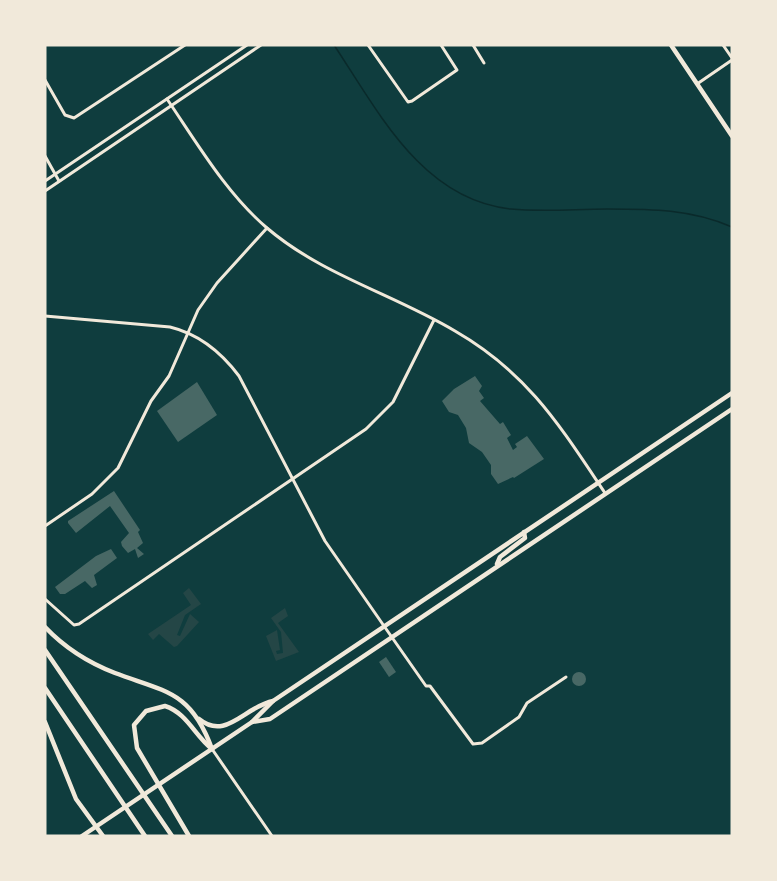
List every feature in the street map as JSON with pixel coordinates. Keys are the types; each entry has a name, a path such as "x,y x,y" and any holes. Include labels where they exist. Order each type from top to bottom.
{"main road":[{"path":"671,45 732,136"},
{"path":"82,836 252,722 273,700 732,393"},
{"path":"252,722 270,719 732,409"},
{"path":"496,566 500,557 525,538 524,532"},
{"path":"45,627 68,647 97,665 170,692 187,705 212,749"},
{"path":"45,650 172,836"},
{"path":"45,688 144,836"},
{"path":"194,715 207,726 220,728 259,704 273,700"},
{"path":"189,836 137,748 134,725 140,716 155,706 165,706 180,713 199,739 212,749"},
{"path":"45,722 76,799 103,836"}],"street":[{"path":"45,80 65,114 74,118 185,45"},
{"path":"45,191 261,45"},
{"path":"368,45 408,102 457,69 441,45"},
{"path":"473,45 484,63"},
{"path":"697,84 732,59 723,45"},
{"path":"45,181 245,46 249,53"},
{"path":"166,99 227,186 267,228 322,267 434,320 487,352 531,389 553,415 605,493"},
{"path":"45,156 59,181"},
{"path":"45,165 50,168"},
{"path":"45,525 92,494 118,468 151,400 169,376 198,310 267,228"},
{"path":"45,316 139,322 187,331 222,355 238,376 325,542 426,686 430,686 473,744 482,743 519,717 528,703 566,677"},
{"path":"45,599 74,625 292,479 380,417 393,402 434,320"},
{"path":"212,749 272,836"}],"shaded area":[{"path":"189,588 201,604 185,615 177,635 180,636 190,614 199,622 177,646 174,647 159,634 153,640 148,634 191,605 183,593"},
{"path":"285,608 288,616 278,623 299,652 276,661 266,636 277,630 280,650 276,651 277,654 283,653 281,632 271,618"}],"building":[{"path":"475,376 482,386 479,391 484,398 480,401 500,424 503,422 511,435 507,438 513,450 517,447 515,444 527,436 544,459 514,478 498,484 491,474 491,465 482,452 469,443 466,428 458,415 449,412 442,401 454,389"},
{"path":"197,382 217,415 178,442 157,411"},
{"path":"114,491 140,530 138,532 143,543 137,548 144,554 138,558 135,549 128,553 122,546 121,542 129,533 110,506 76,533 68,523"},
{"path":"111,549 117,558 94,575 97,585 92,588 85,581 65,594 60,594 55,587 96,556"},
{"path":"386,657 396,672 389,677 379,662"},
{"path":"579,672 584,674 586,679 584,684 579,686 574,684 572,679 574,674"}],"waterway":[{"path":"334,45 386,124 427,171 452,189 480,202 523,210 671,211 717,221 732,227"}]}
